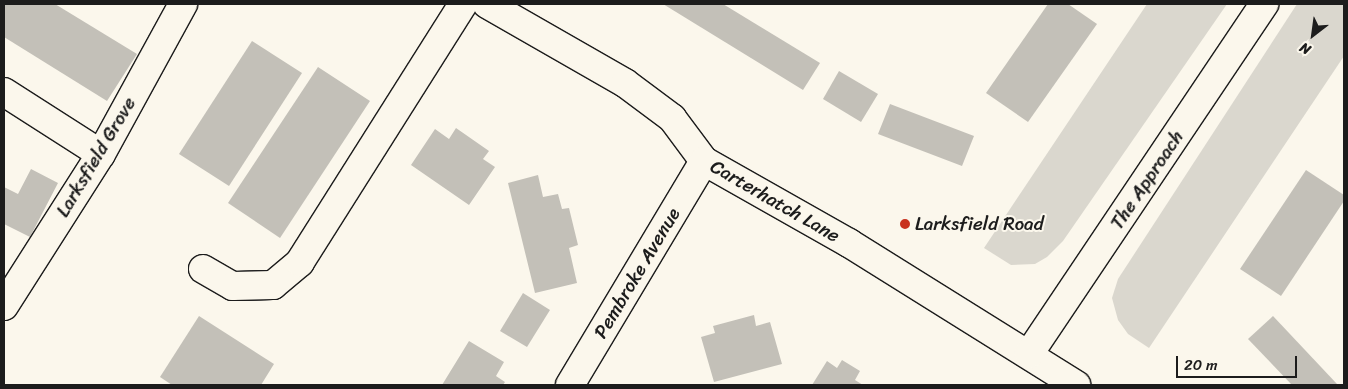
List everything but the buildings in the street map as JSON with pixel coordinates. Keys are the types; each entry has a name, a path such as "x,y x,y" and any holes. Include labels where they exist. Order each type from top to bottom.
{"street":[{"name":"Larksfield Grove","path":"4,306 101,154 182,4"},
{"path":"204,269 233,286 273,285 300,262 463,4"},
{"name":"Carterhatch Lane","path":"486,4 625,83 672,118 704,161 840,238 1076,385"},
{"name":"The Approach","path":"1029,354 1264,4"},
{"path":"4,92 101,154"},
{"name":"Pembroke Avenue","path":"570,385 704,161"}],"shaded area":[{"path":"1147,4 1227,4 1063,241 1047,257 1035,264 1011,265 984,248"},
{"path":"1297,4 1344,4 1344,56 1149,348 1128,334 1118,320 1112,298 1118,279"}],"place":[{"name":"Larksfield Road","path":"905,224"}]}
